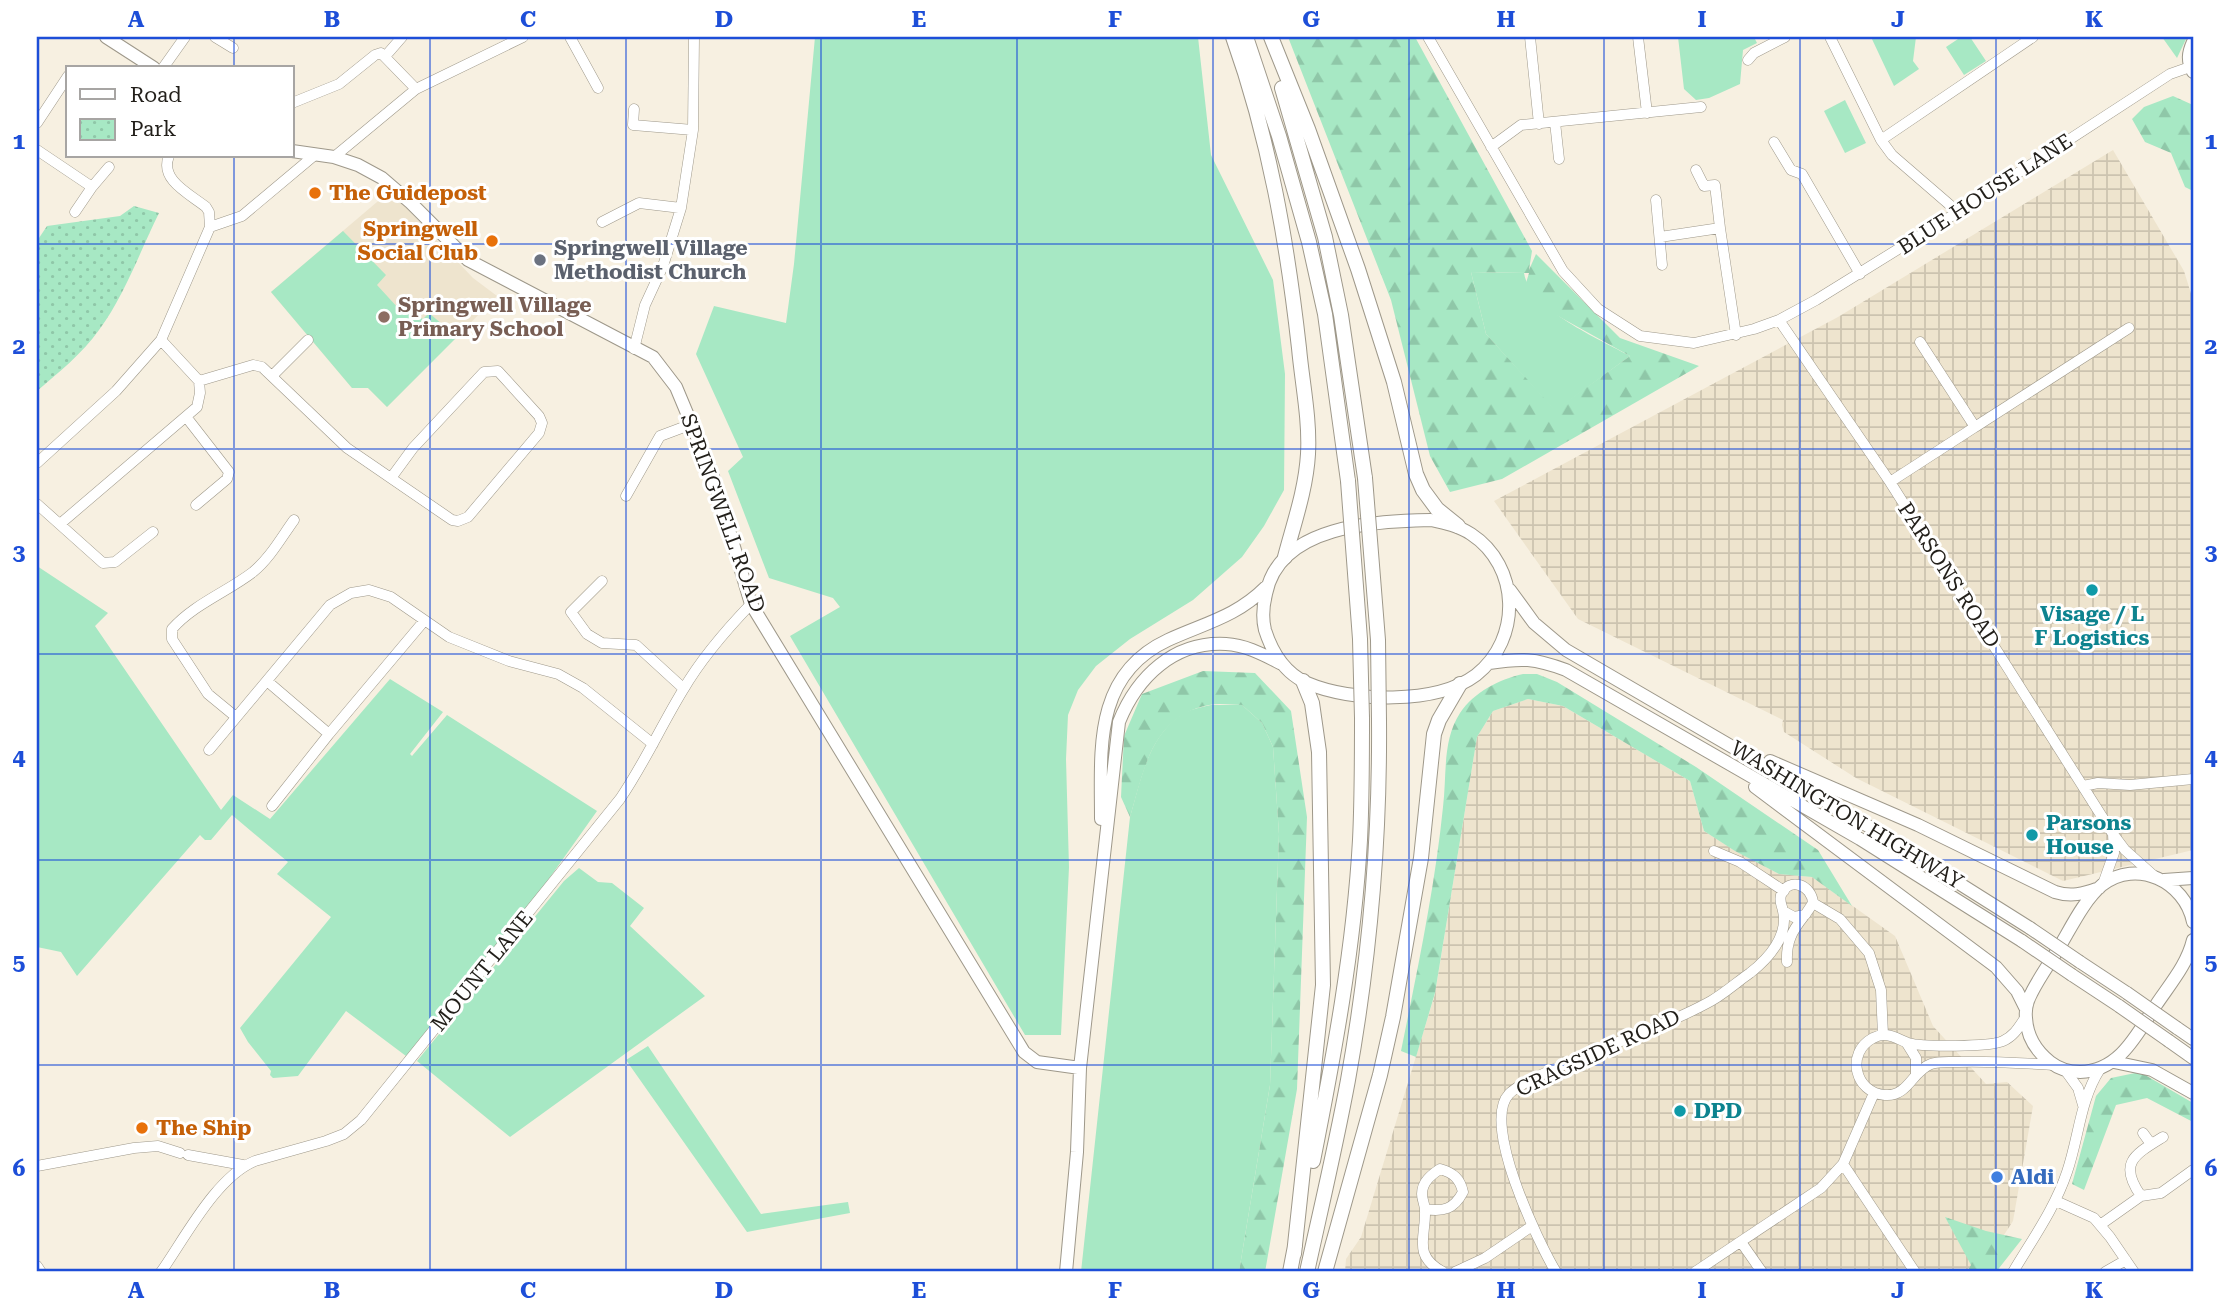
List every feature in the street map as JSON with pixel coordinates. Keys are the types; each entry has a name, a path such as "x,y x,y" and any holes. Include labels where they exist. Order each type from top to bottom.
{"highway":[{"path":"1233,37 1248,79 1272,168 1294,304 1307,422 1305,481 1285,557"},
{"path":"1246,37 1279,136 1309,242 1325,314 1348,481 1359,613 1362,718 1359,842 1348,961 1329,1079 1290,1272"},
{"path":"1266,37 1325,237 1341,315 1365,478 1377,626 1379,721 1376,845 1365,964 1348,1080 1307,1272"},
{"path":"1271,37 1308,129 1358,269 1394,383 1416,474 1423,490 1437,509 1458,526"},
{"path":"1294,1254 1323,985 1319,752 1314,713 1303,681"},
{"path":"1325,1272 1380,1075 1393,1017 1421,858 1434,734 1460,684"}],"main road":[{"path":"106,37 151,66"},
{"path":"2192,69 2189,51 2193,42"},
{"name":"SPRINGWELL ROAD","path":"294,151 334,157 358,165 382,178 468,260 653,357 676,387 712,472 751,604 1024,1052 1037,1062 1080,1068"},
{"path":"1066,1272 1077,1152 1080,1068 1119,722 1140,681 1159,665 1182,652 1204,645 1226,644 1246,648 1282,664 1303,681 1322,689 1378,697 1436,692 1460,684 1489,663 1505,635 1509,611 1507,586 1495,557 1472,534 1458,526 1431,520 1367,524 1335,531 1303,543 1285,557 1274,571 1263,607 1271,647 1282,664"},
{"name":"WASHINGTON HIGHWAY","path":"1507,586 1534,623 1566,650 1721,739 1947,875 2193,1039"},
{"path":"1101,875 1102,738 1107,707 1117,685 1140,658 1154,648 1241,609 1267,587"},
{"name":"WASHINGTON HIGHWAY","path":"1489,663 1521,658 1541,661 1566,670 1894,860 2022,941 2193,1058"},
{"path":"1721,739 1918,825 2055,892 2066,895 2082,894 2126,875 2193,878"},
{"path":"1710,754 1996,967 2017,991 2026,1014 2029,1037 2039,1054 2059,1068 2076,1072 2101,1069 2114,1062 2128,1046 2185,962 2193,940"},
{"path":"2159,878 2175,888 2185,899 2193,922"},
{"path":"2026,1014 2031,993 2101,886"},
{"path":"2114,1062 2152,1070 2193,1093"}],"street":[{"path":"164,66 185,37"},
{"path":"215,37 233,48"},
{"path":"388,52 402,37"},
{"path":"334,157 416,89 523,37"},
{"path":"570,37 598,88"},
{"path":"635,349 645,305 663,266 681,208 693,130 694,37"},
{"name":"BLUE HOUSE LANE","path":"1428,37 1563,271 1598,309 1640,336 1694,343 1736,335 1779,320 1860,274 2170,74 2192,69"},
{"path":"1530,37 1539,124"},
{"path":"1638,37 1647,113"},
{"path":"1748,60 1754,53 1785,37"},
{"path":"1830,37 1881,141 1892,155 1958,212"},
{"path":"1881,141 2033,37"},
{"path":"294,102 339,84 381,53 416,89"},
{"path":"37,123 66,79"},
{"path":"1491,147 1521,125 1701,107"},
{"path":"634,109 633,125 693,130"},
{"path":"1555,122 1559,159"},
{"path":"1774,142 1791,170 1802,174 1860,274"},
{"path":"37,150 92,187"},
{"path":"210,228 242,216 316,154"},
{"path":"37,463 116,391 161,340 210,228 206,207 171,180 166,169 169,158"},
{"path":"75,212 109,167"},
{"path":"1696,170 1704,186 1715,185 1736,335"},
{"path":"1656,200 1662,265"},
{"path":"602,222 639,202 681,208"},
{"path":"1660,237 1720,228"},
{"name":"PARSONS ROAD","path":"1779,320 1889,482 2113,834 2125,850 2159,878"},
{"path":"1889,482 2129,328"},
{"path":"60,524 197,407 200,393 198,381 161,340"},
{"path":"272,376 308,340"},
{"path":"1920,342 1975,427"},
{"path":"198,381 253,365 262,367 347,448 452,520 458,521 468,517 539,433 542,423 540,416 498,371 484,372 413,448 391,478"},
{"path":"187,418 229,472 227,479 196,505"},
{"path":"626,496 660,436 692,424"},
{"path":"37,504 103,563 114,562 153,532"},
{"path":"236,717 208,694 172,639 172,629 190,612 252,572 266,559 294,520"},
{"path":"602,581 571,612 587,634 601,643 636,645 684,688"},
{"path":"209,750 330,605 351,593 369,590 391,597 449,637 509,661 558,674 583,688 653,744"},
{"name":"MOUNT LANE","path":"161,1272 224,1180 244,1166 344,1134 361,1120 614,807 631,783 684,688 730,626 751,604"},
{"path":"272,806 424,621"},
{"path":"267,681 329,734"},
{"path":"2083,786 2193,779"},
{"path":"2101,886 2114,853 2113,834"},
{"path":"1714,851 1740,862 1784,891"},
{"path":"1792,885 1801,885 1811,893 1813,903 1791,932 1787,944 1787,962 1776,947 1783,929 1780,901 1784,891 1792,885"},
{"path":"1813,903 1840,919 1869,953 1881,990 1883,1035"},
{"path":"1783,911 1794,917 1805,915"},
{"name":"CRAGSIDE ROAD","path":"1556,1272 1532,1226 1513,1176 1505,1145 1501,1111 1508,1094 1544,1073 1711,1001 1753,970 1776,947"},
{"path":"1906,1042 1935,1046 2001,1042 2015,1034 2026,1014"},
{"path":"1883,1035 1906,1042 1916,1058 1916,1074 1912,1082 1899,1093 1888,1096 1874,1093 1865,1087 1858,1077 1856,1059 1866,1043 1883,1035"},
{"path":"1916,1074 1934,1062 1991,1061 2059,1068 2078,1088 2083,1106"},
{"path":"2013,1272 2056,1201 2076,1143 2083,1106 2091,1084 2101,1069"},
{"path":"1695,1272 1821,1188 1843,1164 1874,1093"},
{"path":"2143,1133 2151,1144"},
{"path":"2141,1196 2129,1173 2131,1161 2163,1137"},
{"path":"37,1166 158,1146 244,1166"},
{"path":"1843,1164 1914,1272"},
{"path":"1425,1209 1443,1212 1457,1203 1463,1192 1461,1182 1451,1172 1440,1169 1430,1175 1422,1195 1425,1209 1422,1241 1424,1256 1432,1266 1443,1272"},
{"path":"2100,1225 2141,1196 2161,1193 2193,1170"},
{"path":"2056,1201 2094,1218 2134,1272"},
{"path":"1455,1272 1485,1258 1532,1226"},
{"path":"1741,1242 1762,1272"},
{"path":"2105,1272 2126,1260"},
{"path":"37,1266 41,1272"}],"shaded area":[{"path":"2113,150 2184,271 2193,300 2193,850 2063,881 1856,778 1784,732 1783,720 1578,619 1494,501 1838,317"},
{"name":"Springwell Village Primary School","path":"390,191 473,278 497,296 387,407 368,388 352,388 271,292"},
{"path":"1528,699 1563,706 1690,781 1704,831 1779,874 1812,877 1895,936 1933,1026 1986,1084 2007,1082 2033,1106 2013,1221 1980,1272 1345,1272 1346,1259 1361,1237 1435,994 1477,737 1493,711"}],"green space":[{"path":"815,37 1198,37 1211,155 1273,280 1285,374 1284,490 1264,526 1242,557 1193,600 1130,639 1096,666 1078,690 1068,715 1066,759 1069,867 1061,1035 1025,1035 790,636 840,607 833,598 769,578 728,471 743,457 696,354 714,306 786,323"},
{"path":"1288,37 1415,37 1532,251 1529,270 1536,254 1620,338 1699,366 1502,479 1450,492 1430,456 1391,300","holes":["1471,272 1529,273 1526,283 1534,298 1549,311 1630,356 1555,410 1486,334"]},
{"path":"1678,37 1754,37 1757,43 1743,50 1740,84 1709,98 1696,100 1684,89"},
{"path":"1871,37 1916,37 1913,61 1919,69 1894,86"},
{"path":"1961,37 1970,37 1986,61 1964,75 1946,47"},
{"path":"2162,37 2187,37 2177,58"},
{"path":"2173,96 2193,105 2193,191 2185,187 2171,153 2145,142 2132,119 2144,107"},
{"path":"1845,100 1866,143 1845,153 1824,111"},
{"path":"134,206 159,213 124,288 92,339 37,391 37,241 47,226 120,216"},
{"name":"Springwell Village Primary School","path":"343,231 386,275 377,285 399,309 423,319 429,313 457,337 387,407 368,388 352,388 271,292"},
{"path":"1471,272 1524,273 1529,286 1552,311 1630,356 1555,411 1486,334"},
{"path":"37,566 108,613 95,626 221,810 233,795 270,819 390,679 443,712 410,754 412,756 447,715 597,811 492,959 410,1059 346,1011 298,1076 273,1078 270,1075 271,1071 240,1028 331,917 277,874 288,862 232,815 211,840 205,840 200,835 77,976 61,952 37,947"},
{"path":"1203,671 1255,673 1291,711 1307,817 1297,1089 1265,1272 1239,1272 1270,1085 1279,834 1273,747 1262,723 1242,705 1213,704 1190,711 1163,733 1153,748 1130,817 1121,797 1124,736 1142,694"},
{"path":"1523,674 1537,674 1557,682 1696,767 1818,850 1852,906 1812,877 1779,874 1704,831 1690,781 1563,706 1528,699 1493,711 1477,737 1435,993 1416,1057 1401,1051 1435,868 1450,735 1460,713 1480,693 1505,679"},
{"path":"1211,705 1242,705 1262,723 1273,747 1279,834 1270,1085 1239,1272 1081,1272 1130,817 1142,774 1162,733 1184,713"},
{"path":"579,868 598,882 612,883 644,908 630,926 705,996 510,1137 417,1061 564,881"},
{"path":"648,1046 761,1214 848,1202 850,1213 747,1232 626,1060"},
{"path":"2140,1072 2193,1103 2193,1122 2147,1098 2116,1105 2084,1190 2072,1184 2096,1096 2111,1078"},
{"path":"1945,1217 1986,1231 2022,1239 1996,1272 1967,1272 1971,1265"}],"place":[{"name":"The Guidepost","path":"315,193"},
{"name":"Springwell Social Club","path":"492,241"},
{"name":"Springwell Village Methodist Church","path":"540,260"},
{"name":"Springwell Village Primary School","path":"384,317"},
{"name":"Visage / L F Logistics","path":"2092,590"},
{"name":"Parsons House","path":"2032,835"},
{"name":"DPD","path":"1680,1111"},
{"name":"The Ship","path":"142,1128"},
{"name":"Aldi","path":"1997,1177"}]}
